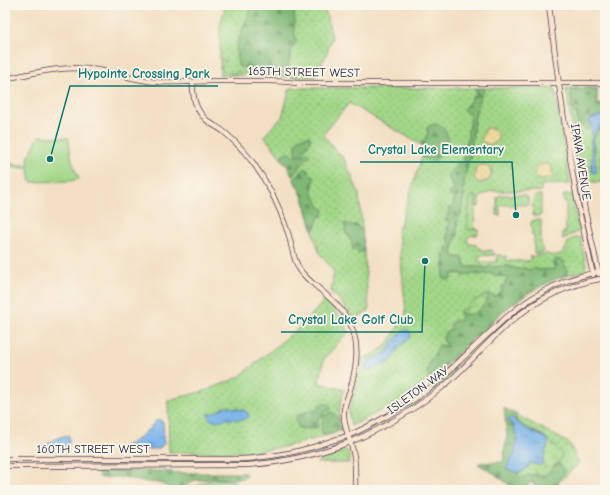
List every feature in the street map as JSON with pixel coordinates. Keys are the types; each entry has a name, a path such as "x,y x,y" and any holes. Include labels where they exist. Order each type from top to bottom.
{"street":[{"name":"IPAVA AVENUE","path":"549,5 558,83 576,195 593,273 600,279"},
{"name":"165TH STREET WEST","path":"5,80 42,71 75,68 101,71 136,80 151,82 264,81 605,83"},
{"path":"193,82 193,99 201,114 208,121 225,132 238,145 254,163 269,187 285,222 291,241 294,258 299,268 308,279 336,304 345,315 351,327 356,345 357,360 344,410 344,420 355,458 355,490"},
{"name":"IPAVA AVENUE","path":"564,118 573,147 600,279"},
{"name":"ISLETON WAY","path":"181,459 233,459 275,456 349,439 426,391 508,316 537,295 558,284 593,273 605,271"},
{"name":"ISLETON WAY","path":"180,466 231,466 264,464 290,460 311,455 395,420 426,399 450,380 509,324 533,305 571,286 600,279"},
{"name":"160TH STREET WEST","path":"5,459 181,459"},
{"name":"160TH STREET WEST","path":"5,466 180,466"}],"green space":[{"path":"224,5 324,5 332,37 327,53 315,77 220,75 220,26"},
{"path":"252,5 297,5 294,15 296,42 292,49 288,67 275,69 253,69 238,66 236,51 237,44"},
{"path":"221,59 226,61 222,65 222,69 227,73 253,70 262,75 220,75"},
{"path":"257,70 294,72 297,73 297,77 265,75"},
{"path":"290,88 478,88 446,271 546,272 529,292 512,303 440,370 415,390 401,400 351,426 349,410 359,377 362,359 376,353 387,345 406,313 398,231 425,147 349,103 323,135 344,159 359,193 369,311 354,319 338,298 331,292 334,272 319,252 303,197 288,167 264,136 282,117"},
{"path":"481,88 555,88 570,184 541,185 541,191 491,191 479,198 479,207 476,207 475,196 474,229 478,229 478,233 477,235 470,236 467,240 470,244 476,245 484,251 491,250 495,254 479,256 479,262 497,262 497,255 501,255 503,257 506,256 507,261 530,261 530,256 533,257 535,255 544,255 546,253 550,255 557,255 564,251 570,240 580,237 586,264 585,270 565,276 567,268 561,261 559,261 557,269 539,270 534,268 529,270 525,268 516,269 509,266 490,266 487,268 466,267 464,260 461,257 453,256 454,242 457,236 457,222 461,214 464,196 463,191 465,175 472,148 474,120 483,89","holes":["479,165 490,168 492,171 489,180 479,183"]},
{"path":"481,88 484,92 480,97 474,120 472,148 465,175 463,191 464,196 461,214 457,222 457,236 454,242 452,254 453,256 463,258 466,267 487,268 490,266 509,266 516,269 525,268 529,270 534,268 539,270 556,269 553,262 556,259 564,261 567,273 565,276 555,279 530,292 504,310 433,378 430,379 428,378 429,376 427,374 430,360 435,356 434,354 439,345 443,346 445,344 443,338 446,332 452,329 450,326 453,321 460,319 460,313 466,314 487,301 489,293 496,296 502,290 502,287 505,285 507,279 501,276 496,277 490,273 486,275 484,273 482,275 472,274 463,276 461,273 452,274 451,279 447,280 443,278 445,257 442,255 448,251 446,251 446,248 450,245 447,236 449,229 446,229 446,227 449,226 449,220 445,220 450,207 453,206 454,198 453,196 451,197 449,192 454,191 455,189 447,177 450,172 456,168 458,163 462,165 464,160 464,150 468,139 471,115 464,111 464,109 476,93 476,89"},
{"path":"566,88 587,88 573,89 571,93 573,109 578,116 579,125 589,129 591,127 592,172 596,173 594,145 595,134 597,129 603,129 605,126 605,132 601,136 601,172 605,176 605,183 584,182 574,138"},
{"path":"597,88 597,104 605,104 605,126 601,131 597,129 604,121 603,116 592,118 590,120 591,127 587,130 579,125 577,121 577,113 575,113 572,109 571,90"},
{"path":"437,124 442,126 445,130 448,139 446,143 439,148 438,156 435,160 425,159 422,157 425,148 422,146 422,142 425,140 428,132 427,128 430,125"},
{"path":"39,136 69,138 72,159 79,179 69,181 31,182 29,169 5,165 5,163 29,166 28,158"},
{"path":"309,136 311,139 307,146 300,154 296,154 296,144 298,140"},
{"path":"287,152 295,156 299,156 306,152 310,154 292,176 288,167 280,157"},
{"path":"305,168 314,177 312,190 313,194 320,207 324,209 323,216 319,216 313,231 303,197 294,180"},
{"path":"572,194 579,232 570,235 563,240 563,232 566,232 566,201 563,201 563,196"},
{"path":"501,195 524,195 528,198 528,205 500,205 500,216 497,215 497,197"},
{"path":"537,195 541,195 541,215 533,216 533,199"},
{"path":"470,196 476,197 474,230 467,229"},
{"path":"534,220 541,221 541,245 544,251 543,253 534,253 534,236 532,235 531,222"},
{"path":"346,223 349,225 357,225 359,229 362,229 364,251 353,251 348,235 344,230 346,229 344,224"},
{"path":"485,295 488,296 482,307 473,314 466,314 459,311 467,308 474,301"},
{"path":"325,300 338,314 348,332 324,359 319,383 344,390 339,420 340,432 336,430 337,432 300,443 264,450 169,452 168,400 205,391 239,377 302,325"},
{"path":"473,352 474,353 446,381 411,408 409,405 443,380"},
{"path":"323,404 329,404 331,409 325,412 323,417 318,418 317,428 299,428 296,420 297,415"},
{"path":"504,408 515,414 516,420 513,419 511,423 514,425 514,430 517,436 515,453 507,469 519,473 518,474 523,477 529,475 543,476 550,471 553,466 559,463 565,472 559,478 558,483 550,490 541,490 531,482 523,490 516,490 492,472 478,464 503,462 507,435"},
{"path":"331,412 337,418 341,431 336,430 337,432 326,436 321,430 322,422 326,415"},
{"path":"515,414 569,443 579,463 558,483 559,478 562,476 564,471 558,463 562,455 560,451 545,437 516,420"},
{"path":"514,420 545,437 561,452 562,455 559,462 545,475 529,475 521,478 518,476 518,474 522,472 529,463 540,464 548,443 546,438 527,430"},
{"path":"347,450 349,463 317,463 323,458"},
{"path":"284,456 284,458 264,462 167,463 167,461 258,460"},
{"path":"98,472 245,473 246,476 244,478 237,479 215,478 194,480 185,487 175,490 159,483 139,481 124,477 100,478"},
{"path":"219,479 234,481 232,490 192,490 205,482"}],"sand":[{"path":"486,128 494,129 498,134 498,140 493,144 483,143 481,139"},
{"path":"547,164 551,167 553,176 551,179 539,180 535,175 535,171 539,165"},
{"path":"479,165 483,165 490,169 491,174 489,180 479,183 474,178 476,168"}],"water":[{"path":"601,115 604,118 604,121 598,128 594,138 596,173 594,173 592,172 592,132 590,120 591,118"},
{"path":"407,330 410,332 411,336 398,348 393,359 371,371 366,370 366,365 370,359 382,355 403,331"},
{"path":"226,406 246,411 249,415 245,419 240,420 228,419 215,421 210,419 208,414 216,412"},
{"path":"510,418 513,418 524,428 547,439 548,444 543,464 540,465 529,463 526,470 519,473 506,469 515,453 517,437 514,430 514,425 508,421"},
{"path":"157,420 161,420 163,422 164,443 162,446 158,449 121,449 121,447 131,443 140,436"},
{"path":"67,435 69,436 69,444 66,447 48,448 45,446 57,438"}],"place":[{"name":"Hypointe Crossing Park","path":"50,159"},
{"name":"Crystal Lake Elementary","path":"516,215"},
{"name":"Crystal Lake Golf Club","path":"425,261"}]}
